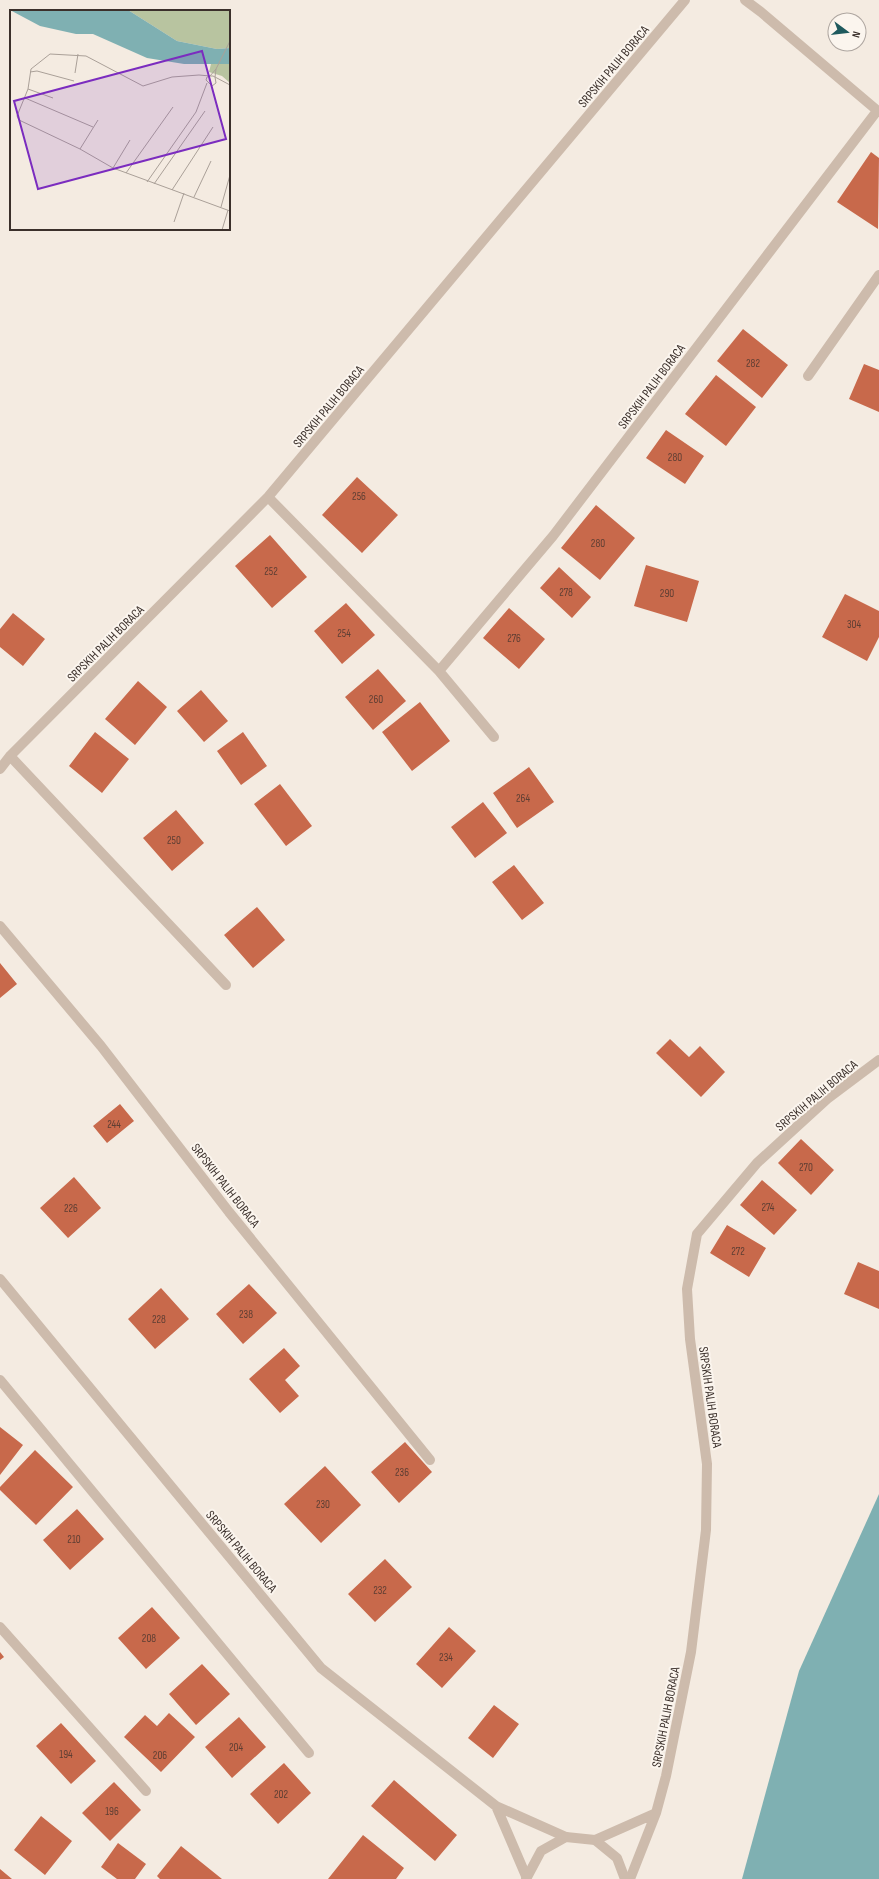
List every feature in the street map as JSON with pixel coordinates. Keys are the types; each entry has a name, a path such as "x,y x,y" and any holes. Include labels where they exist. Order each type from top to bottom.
{"street":[{"name":"SRPSKIH PALIH BORACA","path":"0,769 10,756 268,497 685,0"},
{"name":"SRPSKIH PALIH BORACA","path":"439,671 553,536 878,111 762,12 745,0"},
{"path":"808,376 879,275"},
{"path":"268,497 439,671 494,738"},
{"path":"10,756 226,985"},
{"name":"SRPSKIH PALIH BORACA","path":"0,926 101,1046 229,1212 430,1460"},
{"name":"SRPSKIH PALIH BORACA","path":"630,1879 656,1813 666,1776 691,1652 706,1530 707,1464 690,1339 687,1289 697,1234 758,1163 827,1099 879,1060"},
{"name":"SRPSKIH PALIH BORACA","path":"0,1279 321,1668 496,1806"},
{"path":"0,1380 309,1754"},
{"path":"0,1626 146,1791"},
{"path":"496,1806 566,1837 595,1840 656,1813"},
{"path":"496,1806 526,1878"},
{"path":"526,1878 540,1851 566,1837"},
{"path":"595,1840 618,1858 625,1879"}],"water":[{"path":"879,1494 879,1879 742,1879 799,1671"}],"building":[{"path":"871,152 879,158 878,229 837,202"},
{"path":"743,329 788,365 762,398 717,361"},
{"path":"864,364 879,370 879,412 849,399"},
{"path":"716,375 756,407 726,446 685,414"},
{"path":"666,430 704,456 685,484 646,458"},
{"path":"357,477 398,515 362,553 322,515"},
{"path":"596,505 635,538 600,580 561,548"},
{"path":"270,535 307,577 272,608 235,566"},
{"path":"646,565 699,581 687,622 634,606"},
{"path":"559,567 591,597 572,618 540,588"},
{"path":"845,594 879,611 879,637 867,661 822,637"},
{"path":"346,603 375,635 342,664 314,631"},
{"path":"509,608 545,639 519,669 483,638"},
{"path":"13,613 45,639 23,666 0,647 0,629"},
{"path":"378,669 406,701 373,730 345,697"},
{"path":"138,681 167,707 135,745 105,719"},
{"path":"201,690 228,721 204,742 177,711"},
{"path":"420,702 450,741 412,771 382,732"},
{"path":"95,732 129,759 102,793 69,766"},
{"path":"243,732 267,766 241,785 217,751"},
{"path":"529,767 554,802 517,828 493,793"},
{"path":"280,784 312,826 286,846 254,804"},
{"path":"483,802 507,833 475,858 451,827"},
{"path":"176,810 204,843 172,871 143,838"},
{"path":"514,865 544,903 522,920 492,882"},
{"path":"257,907 285,940 253,968 224,935"},
{"path":"0,963 17,984 0,998"},
{"path":"670,1039 689,1057 700,1046 725,1072 701,1097 656,1053"},
{"path":"120,1104 134,1121 107,1143 93,1126"},
{"path":"801,1139 834,1170 811,1195 778,1163"},
{"path":"74,1177 101,1208 68,1238 40,1208"},
{"path":"762,1180 797,1210 774,1235 740,1205"},
{"path":"727,1225 766,1248 749,1277 710,1253"},
{"path":"858,1262 879,1271 879,1309 844,1294"},
{"path":"249,1284 277,1313 243,1344 216,1314"},
{"path":"161,1288 189,1319 155,1349 128,1319"},
{"path":"284,1348 300,1366 285,1380 299,1396 280,1413 249,1379"},
{"path":"0,1427 23,1445 0,1475"},
{"path":"405,1442 432,1472 399,1503 371,1472"},
{"path":"35,1450 73,1487 36,1525 0,1490 0,1487"},
{"path":"325,1466 361,1505 321,1543 284,1504"},
{"path":"77,1509 104,1539 70,1570 43,1540"},
{"path":"385,1559 412,1587 375,1622 348,1594"},
{"path":"152,1607 180,1638 146,1669 118,1638"},
{"path":"449,1627 476,1651 442,1688 416,1664"},
{"path":"0,1652 4,1657 0,1660"},
{"path":"202,1664 230,1694 196,1725 169,1694"},
{"path":"494,1705 519,1724 493,1758 468,1738"},
{"path":"169,1713 195,1737 161,1772 124,1737 145,1715 157,1726"},
{"path":"239,1717 266,1747 232,1778 205,1747"},
{"path":"61,1723 96,1761 71,1784 36,1746"},
{"path":"284,1763 311,1793 278,1824 250,1794"},
{"path":"394,1780 457,1835 435,1861 371,1806"},
{"path":"114,1782 141,1810 110,1841 82,1813"},
{"path":"41,1816 72,1841 45,1875 14,1850"},
{"path":"363,1835 404,1868 396,1879 328,1879"},
{"path":"118,1843 146,1864 135,1879 117,1879 101,1867"},
{"path":"181,1846 222,1879 160,1879 157,1876"},
{"path":"0,1869 12,1879 0,1879"}]}
